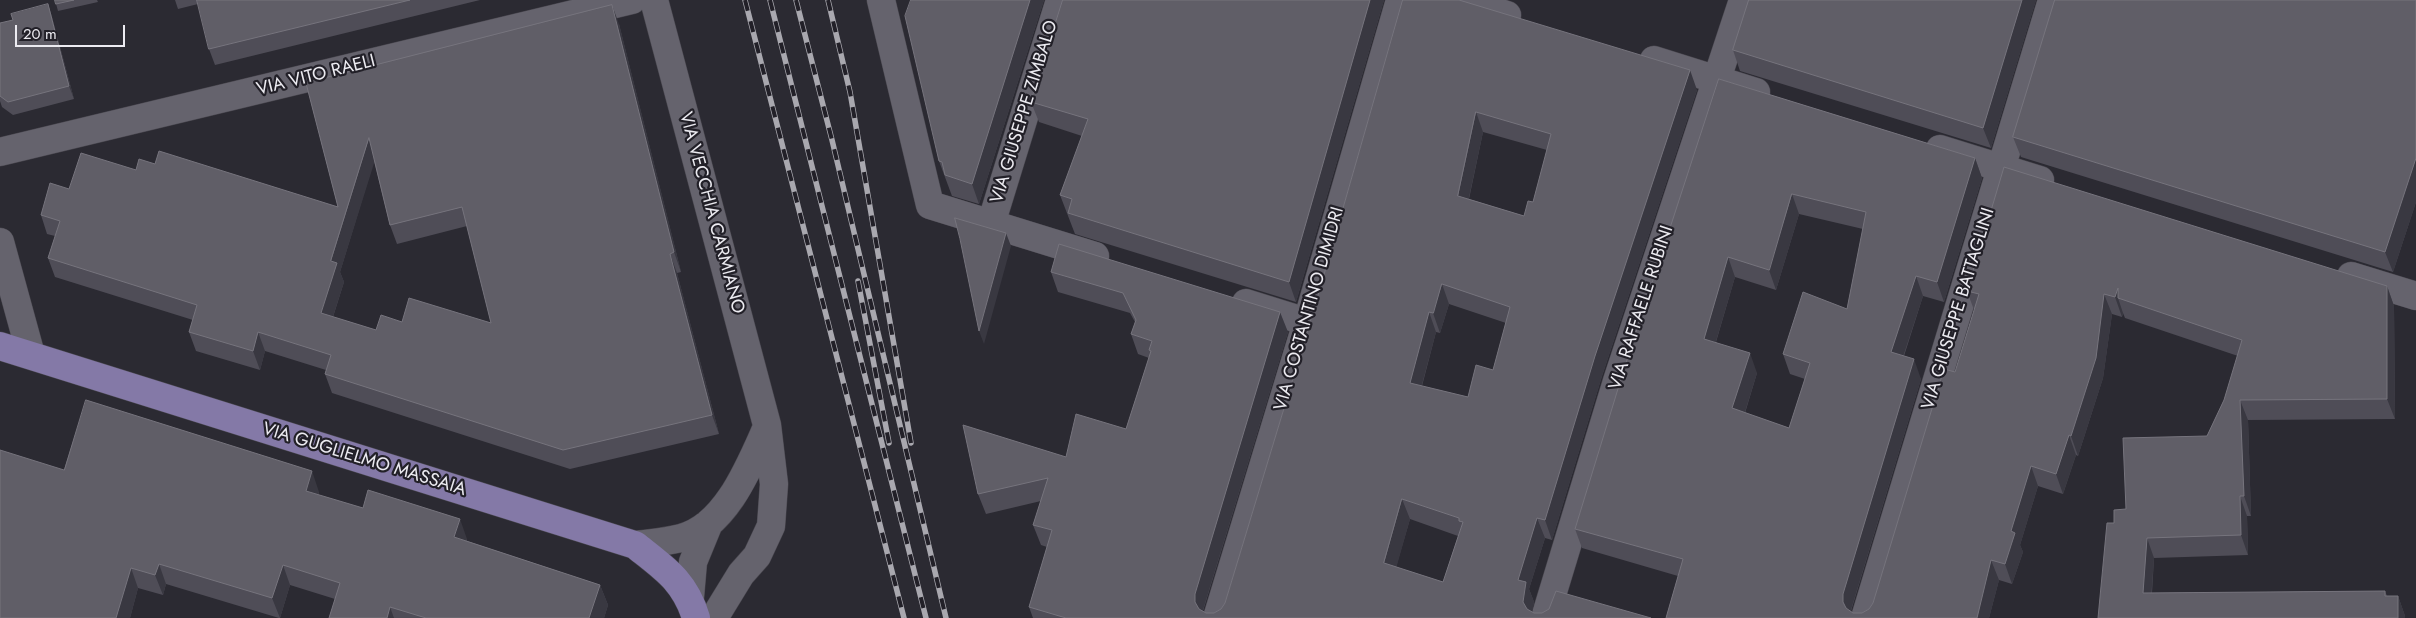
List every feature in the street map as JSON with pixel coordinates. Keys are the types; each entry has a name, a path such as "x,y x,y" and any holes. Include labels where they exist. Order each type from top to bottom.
{"main road":[{"name":"VIA GUGLIELMO MASSAIA","path":"0,346 635,545 668,571 693,608"}],"street":[{"name":"VIA VITO RAELI","path":"0,152 632,0"},
{"name":"VIA VECCHIA CARMIANO","path":"654,0 767,425 774,484 771,526 757,556 741,574 714,618"},
{"path":"881,0 930,205 1121,264"},
{"name":"VIA GIUSEPPE ZIMBALO","path":"991,224 1060,0"},
{"name":"VIA COSTANTINO DIMIDRI","path":"1218,618 1307,322 1400,0"},
{"path":"1459,0 1534,23"},
{"name":"VIA RAFFAELE RUBINI","path":"1546,618 1617,381 1743,0"},
{"name":"VIA GIUSEPPE BATTAGLINI","path":"1865,618 2052,0"},
{"path":"1626,52 1784,100"},
{"path":"1916,141 2067,188"},
{"path":"0,242 31,355"},
{"path":"2331,270 2416,296"},
{"path":"1224,296 1307,322"},
{"path":"693,608 693,562 709,523 733,495 750,466 767,425"},
{"path":"635,545 682,538 709,523"}],"building":[{"path":"55,0 74,0 56,4"},
{"path":"197,0 410,0 209,49"},
{"path":"911,0 1030,0 972,184 945,175 942,162 939,161 905,16"},
{"path":"1063,0 1370,0 1289,282 1068,213 1072,199 1060,195 1088,119 1031,102"},
{"path":"1403,0 1459,0 1690,70 1595,356 1545,520 1537,518 1518,580 1526,582 1523,602 1527,609 1534,613 1542,613 1549,609 1556,591 1651,618 1066,618 1029,607 1052,530 1033,525 1048,478 978,494 963,425 1066,457 1076,414 1126,429 1151,351 1149,350 1152,341 1131,334 1136,320 1123,293 1051,272 1059,244 1280,312 1195,594 1195,602 1199,609 1206,613 1214,613 1221,609 1225,603 1315,306","holes":["1476,112 1551,134 1533,202 1528,201 1524,216 1458,196","1442,284 1510,307 1493,370 1476,365 1468,397 1410,383 1429,312 1433,313","1402,499 1459,518 1459,521 1463,522 1443,582 1384,563"]},
{"path":"1749,0 2022,0 1983,128 1733,50"},
{"path":"2055,0 2416,0 2416,158 2385,252 2013,137"},
{"path":"48,4 69,86 8,102 0,96 0,23 13,20 11,14"},
{"path":"612,5 674,252 670,254 712,415 563,450 325,374 331,355 258,332 253,351 189,332 197,305 48,258 60,221 41,215 50,183 69,189 81,153 136,170 139,159 155,164 159,151 338,207 306,83","holes":["369,138 390,225 462,207 491,323 409,298 402,322 381,315 376,330 321,313 337,263 331,261"]},
{"path":"1719,79 1975,158 1937,282 1916,276 1891,352 1914,359 1843,594 1843,602 1846,608 1853,613 1862,613 1869,609 1873,603 1944,369 1955,372 1979,294 1967,291 2004,167 2387,286 2387,399 2240,400 2244,496 2240,496 2241,535 2147,538 2143,593 2385,591 2385,596 2398,596 2398,618 2098,618 2107,523 2114,523 2114,510 2126,509 2123,438 2207,436 2224,400 2242,340 2118,298 2118,288 2115,297 2104,294 2096,358 2071,436 2069,435 2056,474 2031,466 2011,531 2015,533 2005,564 1991,560 1977,618 1666,618 1683,559 1575,529 1625,366","holes":["1792,194 1866,212 1847,309 1803,292 1783,354 1810,363 1789,428 1732,408 1750,353 1704,339 1728,257 1769,270"]},
{"path":"955,218 1006,233 979,331 960,239"},
{"path":"86,400 312,471 306,491 363,508 368,490 460,519 454,537 600,585 589,618 426,618 390,607 387,618 329,618 340,583 283,565 272,598 159,564 155,575 131,568 116,618 0,618 0,450 64,470"}],"railway":[{"path":"745,0 904,618"},
{"path":"770,0 926,618"},
{"path":"796,0 832,140 946,618"},
{"path":"828,0 850,92 911,443"},
{"path":"858,281 889,443"}]}
